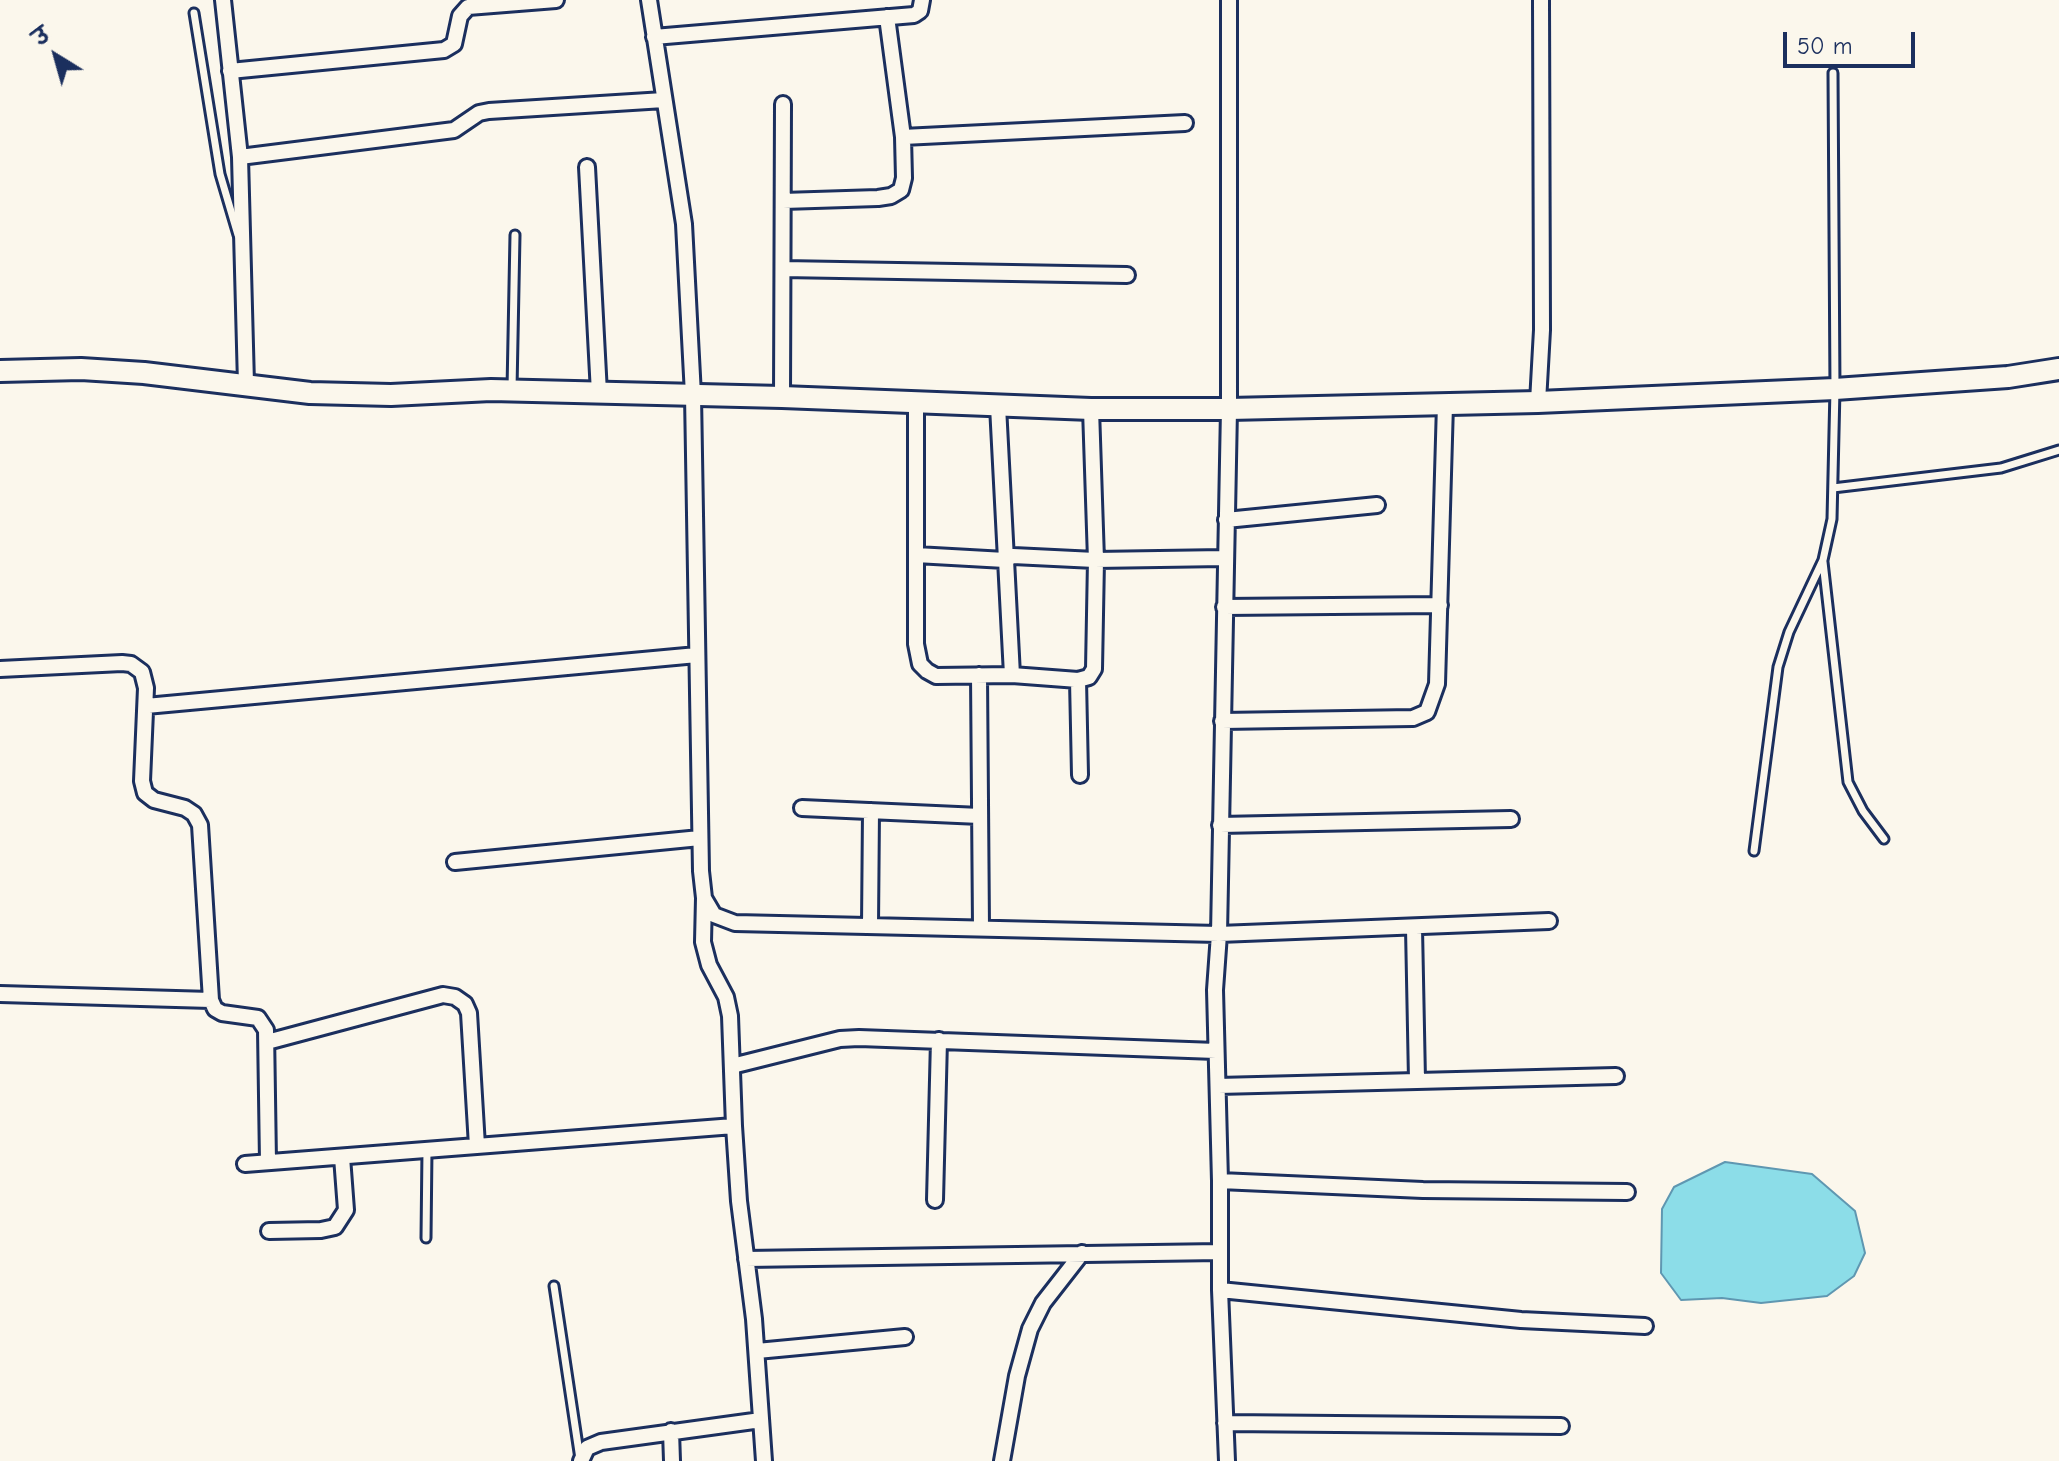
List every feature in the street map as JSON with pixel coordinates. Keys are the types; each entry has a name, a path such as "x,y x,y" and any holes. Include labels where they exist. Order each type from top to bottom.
{"street":[{"path":"223,0 240,157 246,384"},
{"path":"230,71 444,50 454,44 460,16 468,7 556,0"},
{"path":"649,0 684,224 693,395 703,942 709,965 726,997 730,1016 734,1126 757,1351 764,1461"},
{"path":"654,37 917,13 922,8 922,0"},
{"path":"1227,1461 1220,1290 1215,990 1219,934 1229,409 1229,0"},
{"path":"1538,402 1542,330 1541,0"},
{"path":"783,201 891,196 901,190 904,178 903,137 887,17"},
{"path":"240,157 454,130 484,111 664,100"},
{"path":"782,397 783,104"},
{"path":"903,137 1185,123"},
{"path":"587,167 599,393"},
{"path":"783,269 1127,275"},
{"path":"0,371 81,369 198,378 310,393 391,395 512,391 1091,409 1229,409 1538,402 1835,389 2008,377 2059,369"},
{"path":"916,402 916,644 920,664 936,676 1012,675 1078,680 1089,677 1094,669 1096,560 1091,409"},
{"path":"1222,721 1413,718 1427,712 1437,684 1445,404"},
{"path":"998,406 1012,675"},
{"path":"1226,520 1377,505"},
{"path":"916,555 1005,560 1013,556 1096,560 1224,558"},
{"path":"1224,607 1440,605"},
{"path":"146,706 697,655"},
{"path":"0,669 131,664 138,667 144,679 146,706 142,781 145,793 154,800 185,808 194,814 200,825 211,1000 215,1009 222,1013 258,1018 266,1030 268,1162"},
{"path":"979,675 981,928"},
{"path":"1078,680 1080,775"},
{"path":"802,808 980,816"},
{"path":"870,926 871,811"},
{"path":"1220,825 1511,819"},
{"path":"455,862 700,838"},
{"path":"704,898 714,915 735,923 1219,934 1549,921"},
{"path":"1414,928 1417,1080"},
{"path":"0,994 211,1000"},
{"path":"267,1042 443,995 455,997 465,1004 469,1013 477,1146"},
{"path":"732,1066 840,1039 1216,1051"},
{"path":"935,1200 939,1040"},
{"path":"1218,1086 1616,1076"},
{"path":"245,1164 734,1126"},
{"path":"269,1231 335,1227 346,1210 342,1157"},
{"path":"1220,1181 1423,1190 1627,1192"},
{"path":"746,1259 1220,1252"},
{"path":"1002,1461 1017,1376 1030,1329 1043,1303 1082,1253"},
{"path":"1220,1290 1521,1320 1645,1326"},
{"path":"757,1351 905,1337"},
{"path":"581,1461 587,1448 601,1442 761,1420"},
{"path":"1225,1423 1561,1426"},
{"path":"671,1431 672,1461"}],"lane":[{"path":"194,13 220,174 244,252"},
{"path":"1754,851 1778,667 1789,632 1823,560 1830,537 1835,389 1833,73"},
{"path":"512,391 515,235"},
{"path":"1833,488 2001,468 2059,450"},
{"path":"1823,560 1848,782 1863,811 1884,839"},
{"path":"426,1238 427,1150"},
{"path":"554,1286 581,1461"}],"water":[{"path":"1725,1162 1812,1174 1855,1211 1865,1253 1854,1276 1827,1296 1761,1303 1722,1298 1681,1300 1661,1273 1662,1209 1674,1187"}]}
